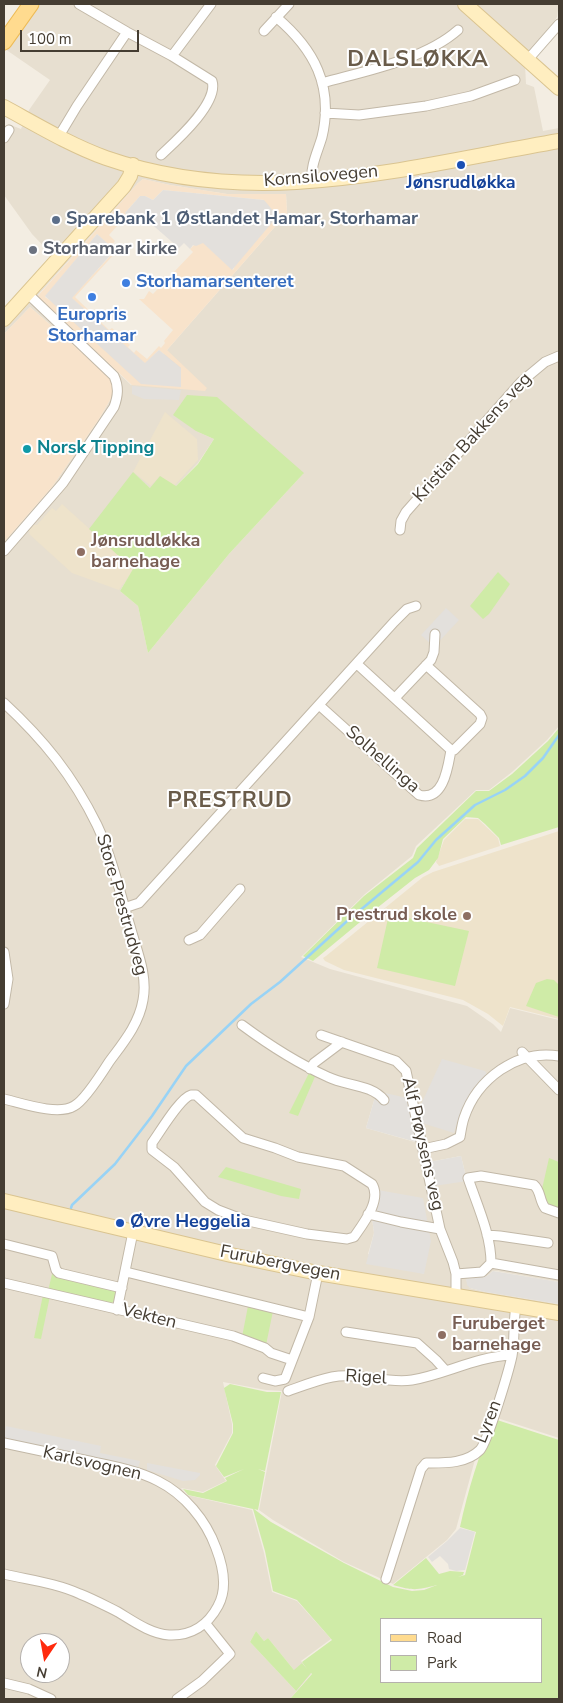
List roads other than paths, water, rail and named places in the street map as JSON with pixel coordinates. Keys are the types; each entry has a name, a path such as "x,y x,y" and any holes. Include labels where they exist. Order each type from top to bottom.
{"main road":[{"path":"4,42 31,4"},
{"path":"464,4 559,88"},
{"name":"Kornsilovegen","path":"4,107 100,155 133,166 187,178 259,184 340,179 559,141"},
{"path":"4,319 124,186 133,166"},
{"name":"Furubergvegen","path":"4,1201 231,1255 318,1273 559,1313"}],"street":[{"path":"79,4 172,56 212,81 213,92 207,104 192,124 161,156"},
{"path":"172,56 211,4"},
{"path":"264,32 289,4"},
{"path":"276,17 294,32 308,50 318,68 322,83 325,113 322,136 312,172 312,182"},
{"path":"531,56 559,24"},
{"path":"322,83 421,53 442,43 458,30"},
{"path":"59,136 127,32"},
{"path":"325,113 359,115 426,106 470,96 515,80"},
{"path":"4,551 62,483 114,407 118,394 117,382 114,376 27,293"},
{"name":"Kristian Bakkens veg","path":"400,530 401,521 406,512 521,382 545,362 559,356"},
{"path":"124,908 139,903 394,622 408,609 416,606"},
{"path":"395,698 426,665 434,652 435,634"},
{"path":"356,664 451,750 457,748 480,724 482,718 480,714 426,665"},
{"name":"Store Prestrudveg","path":"4,703 29,726 50,750 76,786 98,827 124,908 142,970 144,985 141,1010 129,1034 101,1074 75,1106 57,1110 4,1099"},
{"name":"Solhellinga","path":"319,705 422,796 430,795 440,787 446,773 451,750"},
{"path":"189,940 200,935 240,889"},
{"path":"4,952 8,978 4,1004"},
{"name":"Alf Prøysens veg","path":"242,1025 274,1049 310,1069 330,1078 376,1092 384,1100"},
{"name":"Alf Prøysens veg","path":"321,1035 396,1060 406,1071 440,1229 454,1262 456,1296"},
{"path":"310,1069 314,1063 342,1042"},
{"path":"423,1149 446,1144 460,1137 464,1117 473,1099 482,1086 497,1072 524,1055 559,1056"},
{"path":"524,1055 559,1090"},
{"path":"196,1095 243,1138 298,1157 344,1166 362,1176 375,1189 374,1200 368,1214 354,1236 350,1238 307,1234 244,1220 218,1210 205,1202 174,1168 152,1150 152,1143 187,1096 196,1095"},
{"path":"456,1274 482,1272 491,1263 490,1249 468,1178 481,1176 534,1185 538,1188 545,1208 559,1213"},
{"name":"Alf Prøysens veg","path":"368,1214 440,1229"},
{"path":"117,1310 133,1232"},
{"path":"486,1235 548,1243"},
{"path":"4,1244 52,1256 56,1270 59,1273 122,1288"},
{"path":"491,1263 559,1275"},
{"path":"126,1272 309,1318"},
{"path":"263,1378 280,1381 285,1378 309,1318 318,1273"},
{"name":"Vekten","path":"4,1283 233,1336 292,1360"},
{"name":"Lyren","path":"386,1579 421,1469 426,1463 460,1461 481,1448 490,1426 512,1356 516,1306"},
{"path":"346,1332 417,1343 445,1370"},
{"name":"Rigel","path":"288,1391 332,1377 409,1380 424,1378 480,1359 493,1356 512,1356"},
{"name":"Karlsvognen","path":"4,1443 126,1470 157,1480 171,1489 201,1519 215,1544 221,1562 224,1577 223,1593 216,1609 206,1624"},
{"path":"4,1574 74,1591 161,1634 182,1634 206,1624 230,1654 202,1681 177,1699"},
{"path":"4,1683 51,1699"}],"waterway":[{"path":"71,1208 115,1164 152,1116 186,1066 251,1004 280,982 346,922 418,862 436,840 475,805 505,790 525,776 543,758 559,735"}],"place":[{"name":"Jønsrudløkka","path":"461,165"},
{"name":"Sparebank 1 Østlandet Hamar, Storhamar","path":"56,220"},
{"name":"Storhamar kirke","path":"33,250"},
{"name":"Storhamarsenteret","path":"126,283"},
{"name":"Europris Storhamar","path":"92,297"},
{"name":"Norsk Tipping","path":"27,449"},
{"name":"Jønsrudløkka barnehage","path":"81,552"},
{"name":"Prestrud skole","path":"467,916"},
{"name":"Øvre Heggelia","path":"120,1223"},
{"name":"Furuberget barnehage","path":"442,1335"}],"district":[{"name":"DALSLØKKA","path":"418,61"},
{"name":"PRESTRUD","path":"230,802"}]}
